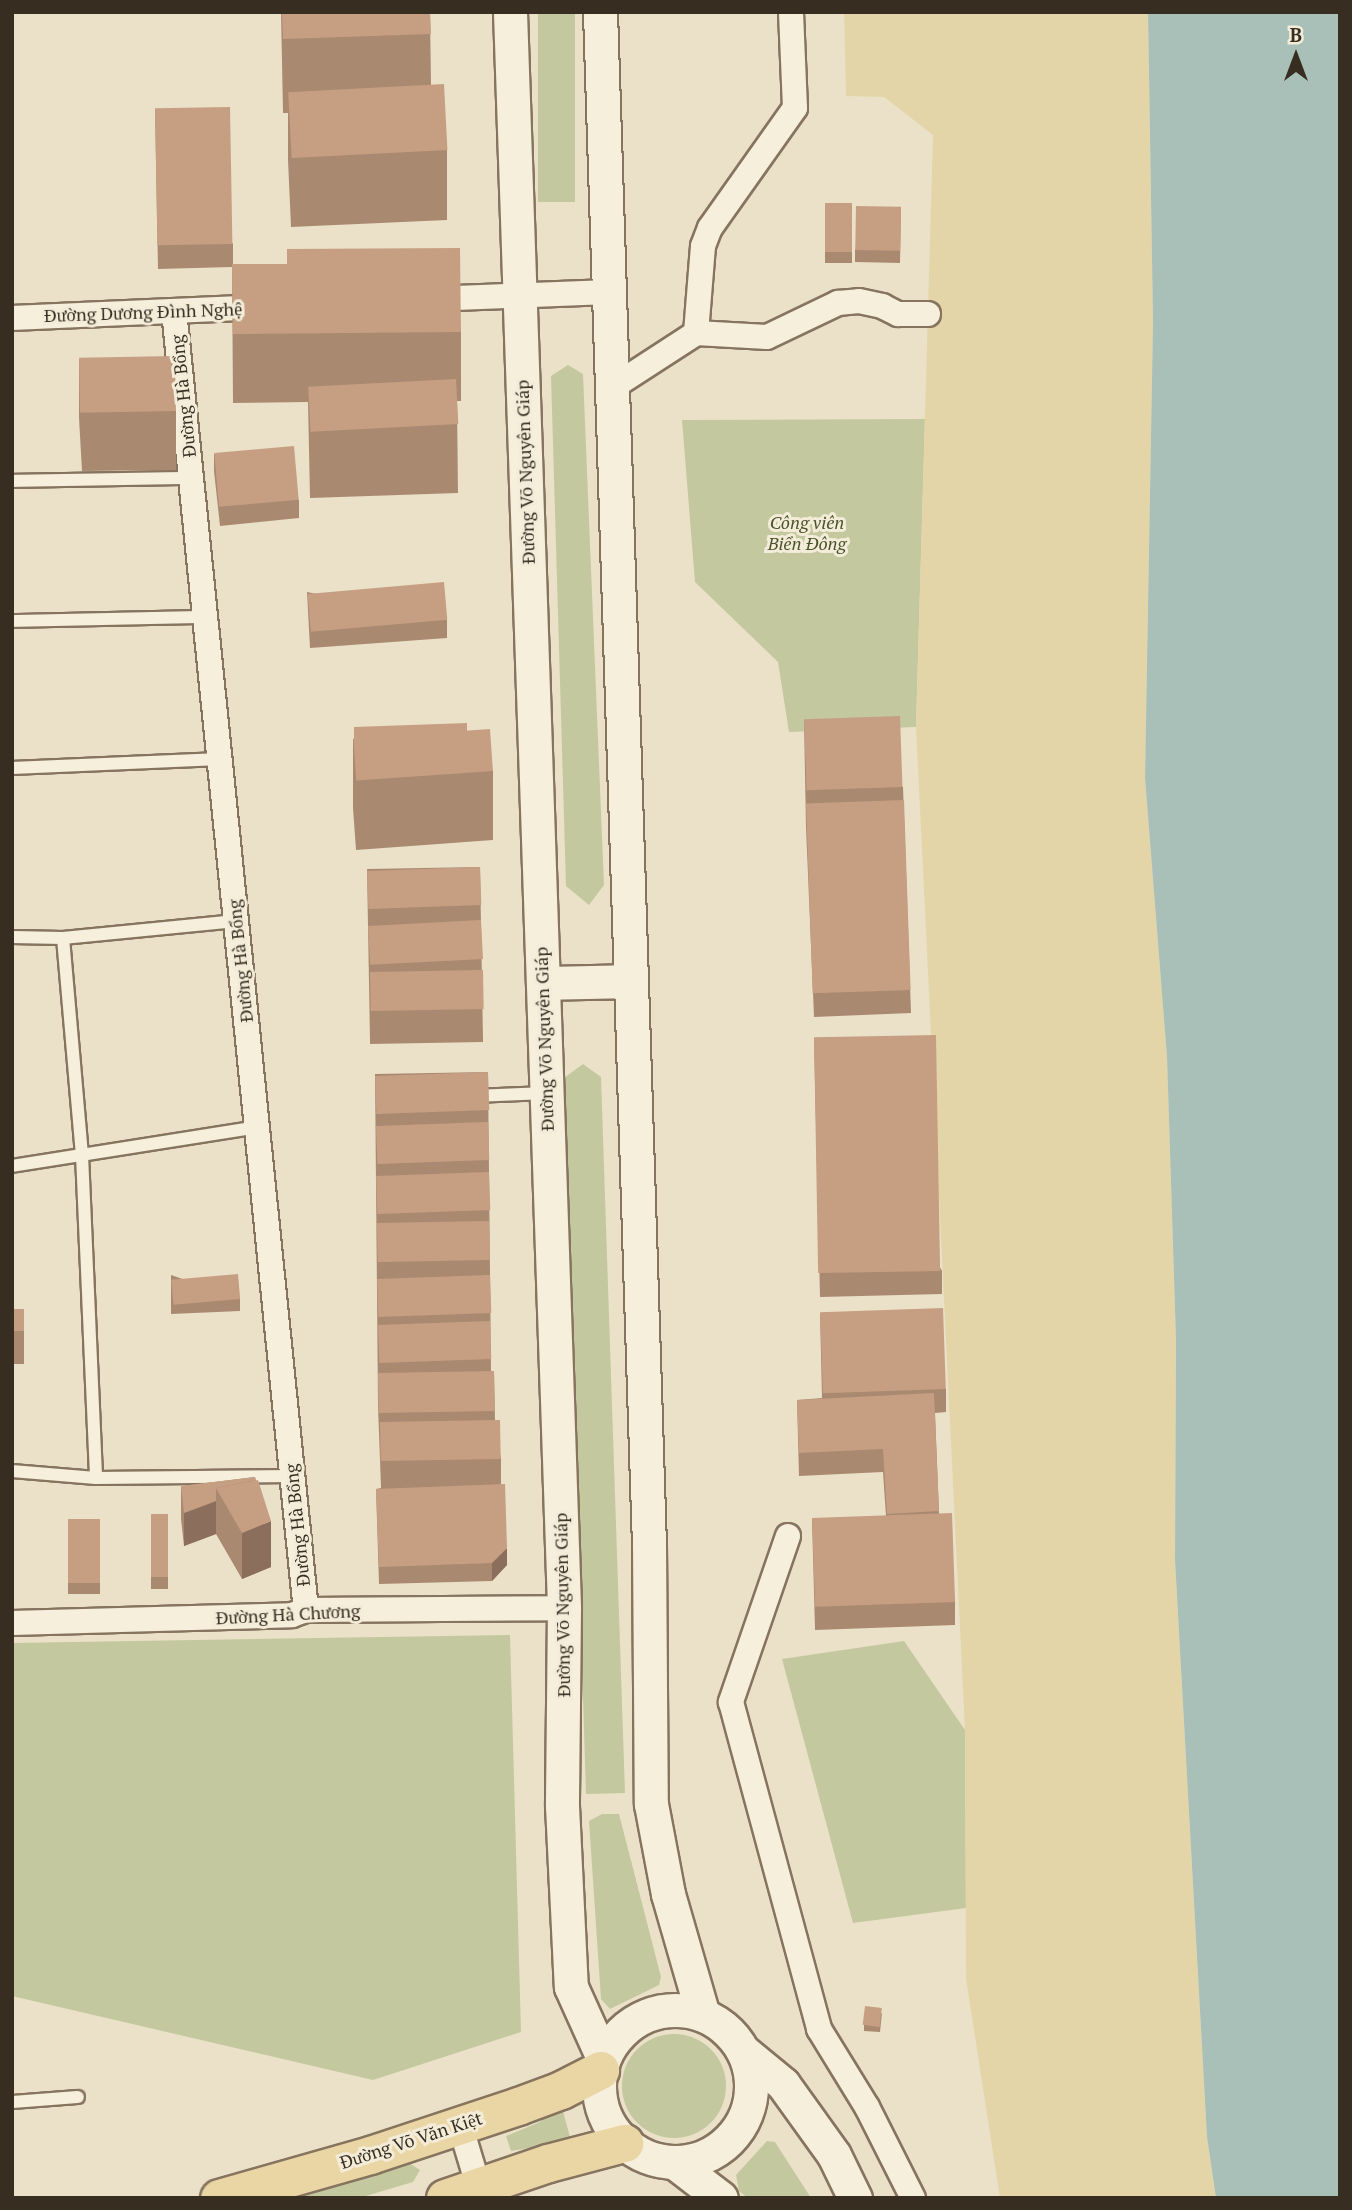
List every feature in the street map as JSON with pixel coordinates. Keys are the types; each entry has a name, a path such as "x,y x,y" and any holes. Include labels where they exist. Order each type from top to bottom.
{"main road":[{"name":"Đường Võ Nguyên Giáp","path":"510,12 564,1608 562,1806 571,1987 601,2064"},
{"path":"600,12 649,1544 651,1804 668,1894 703,2015"},
{"path":"542,983 629,981"},
{"path":"743,2051 752,2084 746,2115 738,2130 714,2152 699,2159 674,2162 642,2155 624,2143 611,2128 602,2110 598,2090 601,2064 615,2037 645,2017 679,2010 703,2015 733,2036 743,2051 783,2084 834,2155 855,2198"},
{"name":"Đường Võ Văn Kiệt","path":"219,2198 460,2125 561,2090 601,2064"},
{"path":"444,2198 480,2192 624,2143"},
{"path":"674,2162 721,2198"}],"street":[{"path":"696,333 704,246 710,228 795,108 792,12"},
{"path":"410,300 610,292"},
{"path":"613,387 696,333 767,337 838,303 859,301 882,306 898,314 928,314"},
{"name":"Đường Dương Đình Nghệ","path":"12,318 285,306"},
{"name":"Đường Hà Bổng","path":"174,311 292,1476 297,1619"},
{"path":"789,1536 732,1702 819,2029 867,2107 912,2198"},
{"name":"Đường Hà Chương","path":"12,1623 297,1619 564,1608"},
{"path":"460,2125 480,2192"}],"lane":[{"path":"12,481 191,478"},
{"path":"12,621 205,617"},
{"path":"12,768 220,760"},
{"path":"12,937 63,938 236,922"},
{"path":"63,938 82,1155 96,1478"},
{"path":"463,1096 546,1093"},
{"path":"12,1166 257,1127"},
{"path":"12,1471 96,1478 292,1476"},
{"path":"12,2102 78,2097"}],"green space":[{"path":"538,12 575,12 575,202 538,202"},
{"path":"568,365 583,374 604,885 589,905 566,886 551,376"},
{"name":"Công viên Biển Đông","path":"925,419 916,727 789,732 778,662 695,582 682,420"},
{"path":"583,1064 601,1077 625,1793 586,1794 564,1078"},
{"path":"510,1635 521,2032 373,2080 12,1996 12,1643"},
{"path":"904,1641 965,1730 966,1908 853,1923 782,1659"},
{"path":"602,1814 619,1814 661,1977 659,1985 610,2009 601,1999 589,1821"},
{"path":"674,2034 694,2038 711,2049 722,2066 726,2086 722,2106 711,2123 694,2134 674,2138 654,2134 637,2123 626,2106 622,2086 626,2066 637,2049 654,2038"},
{"path":"552,2110 563,2111 571,2141 511,2151 506,2136 540,2122"},
{"path":"767,2141 775,2142 811,2198 748,2198 739,2191 736,2175"},
{"path":"409,2163 420,2170 413,2182 359,2198 292,2198"}],"sand":[{"path":"844,12 1148,12 1153,321 1145,778 1167,1057 1176,1341 1175,1560 1207,2137 1216,2198 1000,2198 966,1979 965,1730 916,727 933,135 884,97 846,96"}],"water":[{"path":"1148,12 1340,12 1340,2198 1216,2198 1207,2137 1175,1560 1176,1341 1167,1057 1145,778 1153,321"}],"building":[{"path":"282,12 430,12 431,34 283,39"},
{"path":"444,84 447,150 292,158 288,92"},
{"path":"230,107 232,244 157,245 155,108"},
{"path":"825,203 852,203 852,252 825,252"},
{"path":"856,206 901,207 900,251 855,250"},
{"path":"460,248 461,332 233,334 232,264 287,264 287,249"},
{"path":"175,356 176,411 80,413 79,358"},
{"path":"456,379 458,424 311,432 308,387"},
{"path":"294,446 299,500 219,507 214,453"},
{"path":"444,582 447,620 311,632 308,594"},
{"path":"900,716 902,787 807,790 804,719"},
{"path":"467,723 467,731 354,739 354,727"},
{"path":"490,729 493,771 356,780 353,739"},
{"path":"904,800 911,990 813,993 806,803"},
{"path":"480,867 481,905 368,909 367,871"},
{"path":"481,920 483,959 370,965 368,926"},
{"path":"483,970 484,1009 371,1011 370,972"},
{"path":"936,1035 940,1271 818,1273 814,1037"},
{"path":"488,1072 489,1110 376,1114 375,1076"},
{"path":"488,1122 489,1160 377,1164 376,1126"},
{"path":"489,1172 490,1210 377,1214 376,1176"},
{"path":"489,1221 490,1260 378,1262 377,1223"},
{"path":"238,1274 240,1299 173,1305 171,1280"},
{"path":"490,1275 491,1313 378,1317 377,1279"},
{"path":"943,1308 946,1389 823,1393 820,1312"},
{"path":"12,1309 24,1309 24,1331 12,1331"},
{"path":"490,1321 491,1359 379,1363 378,1325"},
{"path":"494,1371 495,1411 379,1413 378,1373"},
{"path":"934,1393 939,1511 887,1514 883,1449 799,1453 797,1400"},
{"path":"500,1420 501,1459 381,1461 380,1422"},
{"path":"255,1477 256,1480 216,1488 216,1501 184,1513 181,1486"},
{"path":"258,1480 271,1521 242,1533 216,1488"},
{"path":"505,1484 507,1548 492,1563 379,1567 376,1489"},
{"path":"952,1513 955,1602 815,1607 812,1518"},
{"path":"151,1514 168,1514 168,1577 151,1577"},
{"path":"68,1519 100,1519 100,1583 68,1583"},
{"path":"865,2006 882,2008 880,2027 863,2025"}]}
